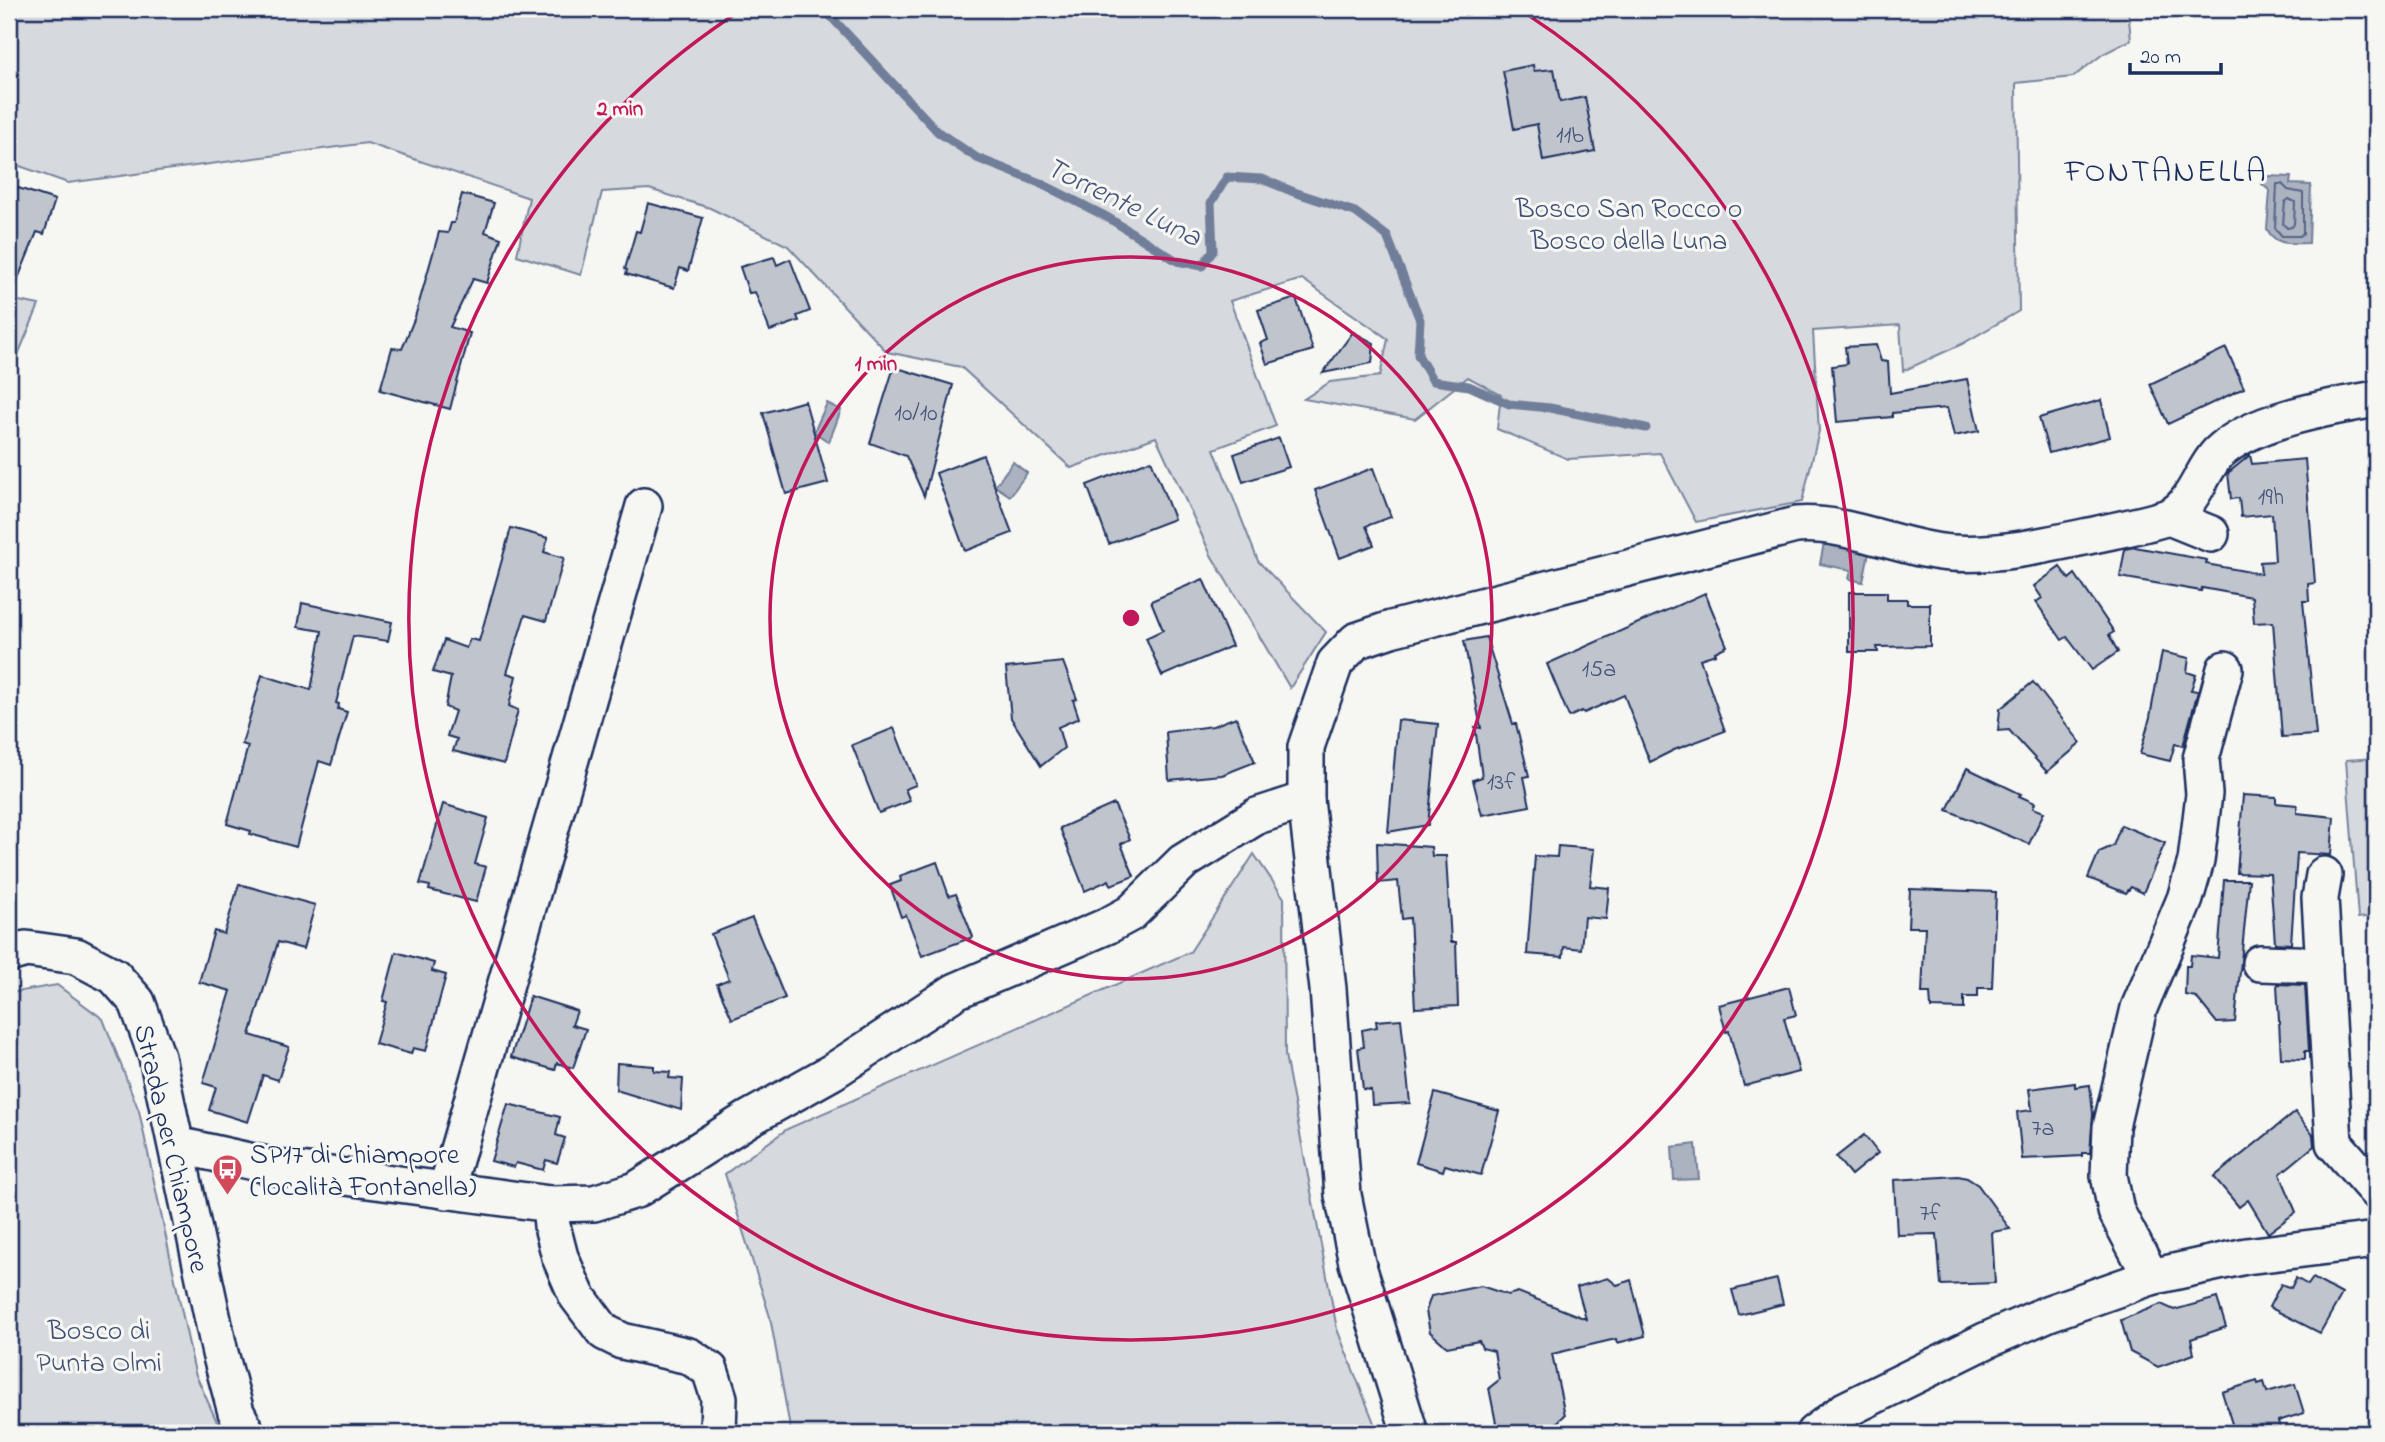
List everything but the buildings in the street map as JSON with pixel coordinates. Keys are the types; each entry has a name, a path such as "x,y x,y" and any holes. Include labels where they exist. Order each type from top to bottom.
{"street":[{"path":"1410,1433 1357,1263 1343,1195 1326,976 1306,800 1306,747 1335,663 1356,641 1391,629 1796,525 1819,523 1890,542 1951,553 1998,551 2057,543 2169,516 2185,502 2217,455 2242,434 2318,409 2376,399"},
{"path":"446,1191 644,506"},
{"path":"2169,516 2211,534"},
{"path":"2151,1277 2116,1211 2109,1175 2111,1126 2139,1009 2185,900 2196,861 2204,794 2201,759 2225,668"},
{"path":"177,1145 285,1169 550,1204 594,1203 636,1190 748,1119 832,1072 956,991 1131,913 1183,862 1257,816 1306,800"},
{"path":"2324,875 2320,898 2334,1143 2376,1191"},
{"name":"Strada per Chiampore","path":"9,954 26,949 76,956 114,976 137,1002 157,1057 219,1353 236,1412 247,1433"},
{"path":"2260,963 2324,965"},
{"path":"550,1204 552,1226 560,1256 577,1296 604,1332 622,1341 689,1356 710,1370 719,1398 718,1433"},
{"path":"1814,1433 1844,1410 1987,1340 2049,1313 2151,1277 2246,1256 2376,1240"}],"green space":[{"name":"Bosco San Rocco o Bosco della Luna","path":"9,9 2128,9 2131,40 2103,54 2073,77 2016,83 2019,311 1962,344 1903,371 1900,325 1813,331 1819,431 1802,502 1696,522 1660,453 1568,459 1497,429 1501,395 1468,377 1415,419 1304,399 1330,382 1380,376 1388,339 1302,279 1230,301 1276,426 1214,449 1258,561 1326,632 1290,688 1211,555 1156,437 1071,468 961,367 887,352 788,246 710,208 649,189 602,192 581,275 517,255 529,198 367,143 68,183 17,165 9,167"},
{"path":"9,299 39,305 9,376"},
{"path":"2376,758 2376,916 2358,918 2346,760"},
{"path":"1254,854 1284,898 1285,1055 1337,1329 1378,1433 791,1433 770,1317 725,1174 787,1129 1190,952"},
{"name":"Bosco di Punta Olmi","path":"57,985 103,1019 139,1111 195,1373 222,1433 9,1433 9,993"}],"water":[{"path":"2267,176 2291,177 2290,184 2311,185 2309,243 2280,241 2267,229 2270,191 2262,184"},
{"path":"827,403 841,410 829,442 814,432"},
{"path":"1013,462 1027,473 1010,496 995,486"},
{"path":"1824,543 1869,552 1863,582 1849,579 1851,570 1820,564"},
{"path":"1696,1144 1699,1179 1674,1180 1672,1147"}],"waterway":[{"name":"Torrente Luna","path":"824,9 938,132 977,158 1040,183 1107,217 1177,261 1202,266 1213,251 1211,203 1227,177 1262,179 1355,212 1387,236 1420,320 1418,355 1433,381 1469,386 1509,404 1550,408 1646,428"}],"place":[{"name":"SP17 di Chiampore (località Fontanella)","path":"227,1196"}],"district":[{"name":"FONTANELLA","path":"2166,170"}]}
